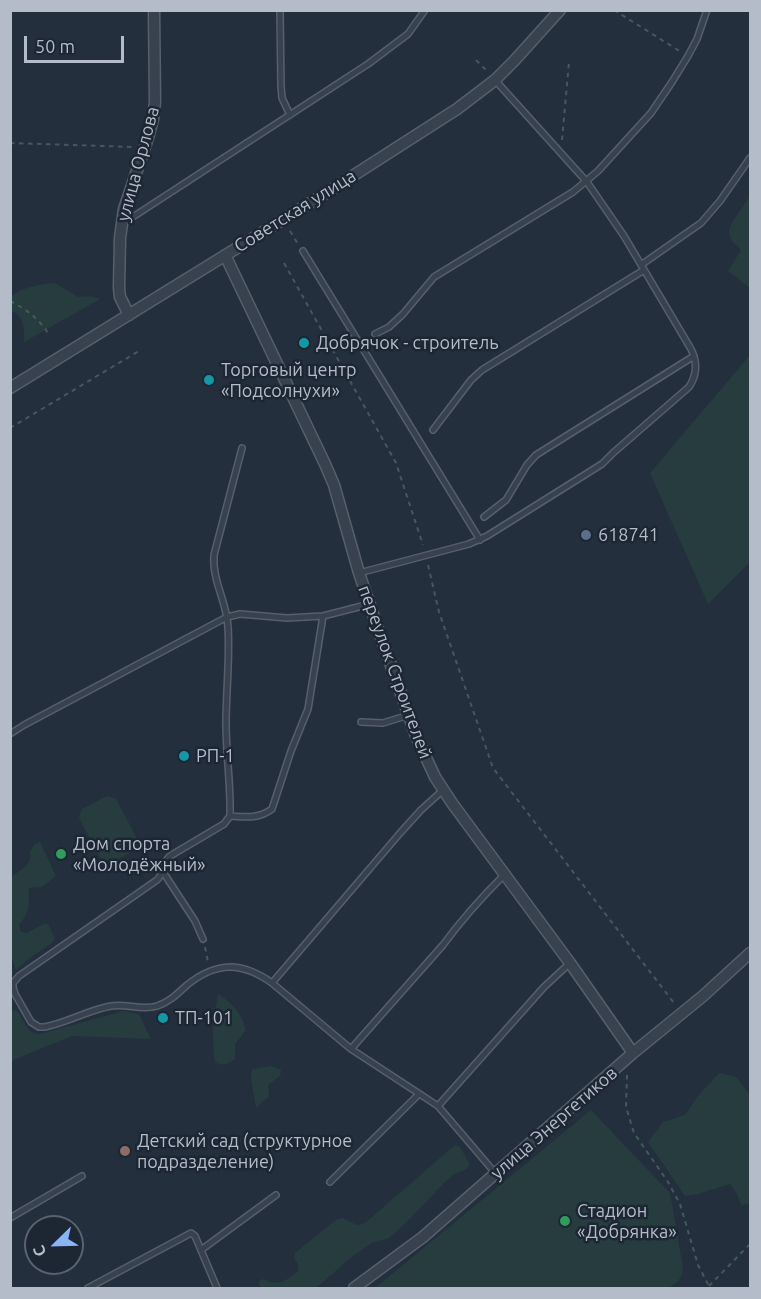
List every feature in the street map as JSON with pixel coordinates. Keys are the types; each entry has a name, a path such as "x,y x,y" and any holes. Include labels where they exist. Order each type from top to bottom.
{"street":[{"name":"улица Орлова","path":"129,315 120,297 119,288 121,225 127,197 148,138 156,102 154,10"},
{"name":"Советская улица","path":"10,388 457,109 495,80 560,10"},
{"name":"переулок Строителей","path":"225,255 326,464 359,573 422,751 435,777 633,1053"},
{"name":"улица Энергетиков","path":"354,1288 423,1237 750,953"}],"lane":[{"path":"280,10 280,86 282,98 290,115"},
{"path":"121,225 390,49 408,34 425,10"},
{"path":"375,334 389,327 403,314 434,277 587,182 623,146 651,113 688,57 707,10"},
{"path":"359,573 480,540 602,464 689,387 696,376 694,356 624,236 587,182 495,80"},
{"path":"433,430 471,380 482,370 643,268 701,223 720,201 750,158"},
{"path":"303,251 480,540"},
{"path":"484,518 506,500 527,465 536,455 694,356"},
{"path":"242,448 213,566 228,617 226,726 230,816 224,824 165,860 163,872 157,880 19,976 13,983 15,994 31,1022 44,1027 113,1005 146,1008 158,1006 173,998 194,980 209,971 226,967 246,969 272,984 351,1049 438,1106 496,1174"},
{"path":"10,734 24,724 228,617 240,614 287,618 323,616 370,604"},
{"path":"230,816 256,816 272,809 308,709 323,616"},
{"path":"361,722 383,723 409,715"},
{"path":"272,984 401,832 432,798 443,790"},
{"path":"163,872 195,921 203,939"},
{"path":"351,1049 443,945 455,927 504,875"},
{"path":"438,1106 544,987 570,963"},
{"path":"330,1182 419,1094"},
{"path":"10,1218 82,1176"},
{"path":"201,1250 276,1194"},
{"path":"88,1288 191,1233 195,1236 217,1288"}],"path":[{"path":"614,10 688,57"},
{"path":"476,60 495,80"},
{"path":"561,152 569,62"},
{"path":"10,143 136,147"},
{"path":"290,231 303,251"},
{"path":"284,263 396,463 426,556 439,612 493,768 682,1013"},
{"path":"10,301 33,315 50,336"},
{"path":"10,428 139,351"},
{"path":"203,939 209,971"},
{"path":"624,1062 628,1077 626,1107 634,1133 668,1182 680,1204 698,1265 709,1287 750,1244"}],"green space":[{"path":"750,196 750,288 728,271 741,250 730,237 729,230"},
{"path":"55,283 78,297 90,296 100,299 24,342 24,328 21,319 11,311 11,296 21,290"},
{"path":"750,355 750,562 708,604 650,473"},
{"path":"107,796 116,799 139,842 135,850 110,864 101,860 79,818 82,809"},
{"path":"40,842 56,876 42,887 29,888 28,911 19,925 21,932 27,933 43,924 48,924 55,939 16,970 11,957 11,877 28,864 30,852 34,845"},
{"path":"218,994 236,1009 246,1030 235,1044 235,1059 223,1065 215,1062 213,1044"},
{"path":"10,1011 17,1011 32,1032 40,1034 123,1011 139,1014 151,1039 72,1036 13,1060 11,1066"},
{"path":"271,1066 281,1070 280,1076 268,1085 269,1096 256,1108 251,1079 252,1069"},
{"path":"719,1073 736,1077 750,1095 750,1204 741,1205 730,1184 685,1196 648,1142 663,1122 685,1115 698,1096"},
{"name":"Стадион «Добрянка»","path":"591,1110 670,1193 683,1268 681,1277 675,1284 669,1288 375,1288"},
{"path":"455,1145 460,1147 470,1165 444,1183 389,1238 372,1243 354,1255 316,1288 261,1288 259,1281 263,1279 282,1282 298,1271 298,1264 294,1258 295,1253 336,1220 343,1218 357,1225 365,1223"}],"place":[{"name":"Добрячок - строитель","path":"304,343"},
{"name":"Торговый центр «Подсолнухи»","path":"209,380"},
{"name":"618741","path":"586,535"},
{"name":"РП-1","path":"184,756"},
{"name":"Дом спорта «Молодёжный»","path":"61,854"},
{"name":"ТП-101","path":"163,1018"},
{"name":"Детский сад (структурное подразделение)","path":"125,1151"},
{"name":"Стадион «Добрянка»","path":"565,1221"}]}
